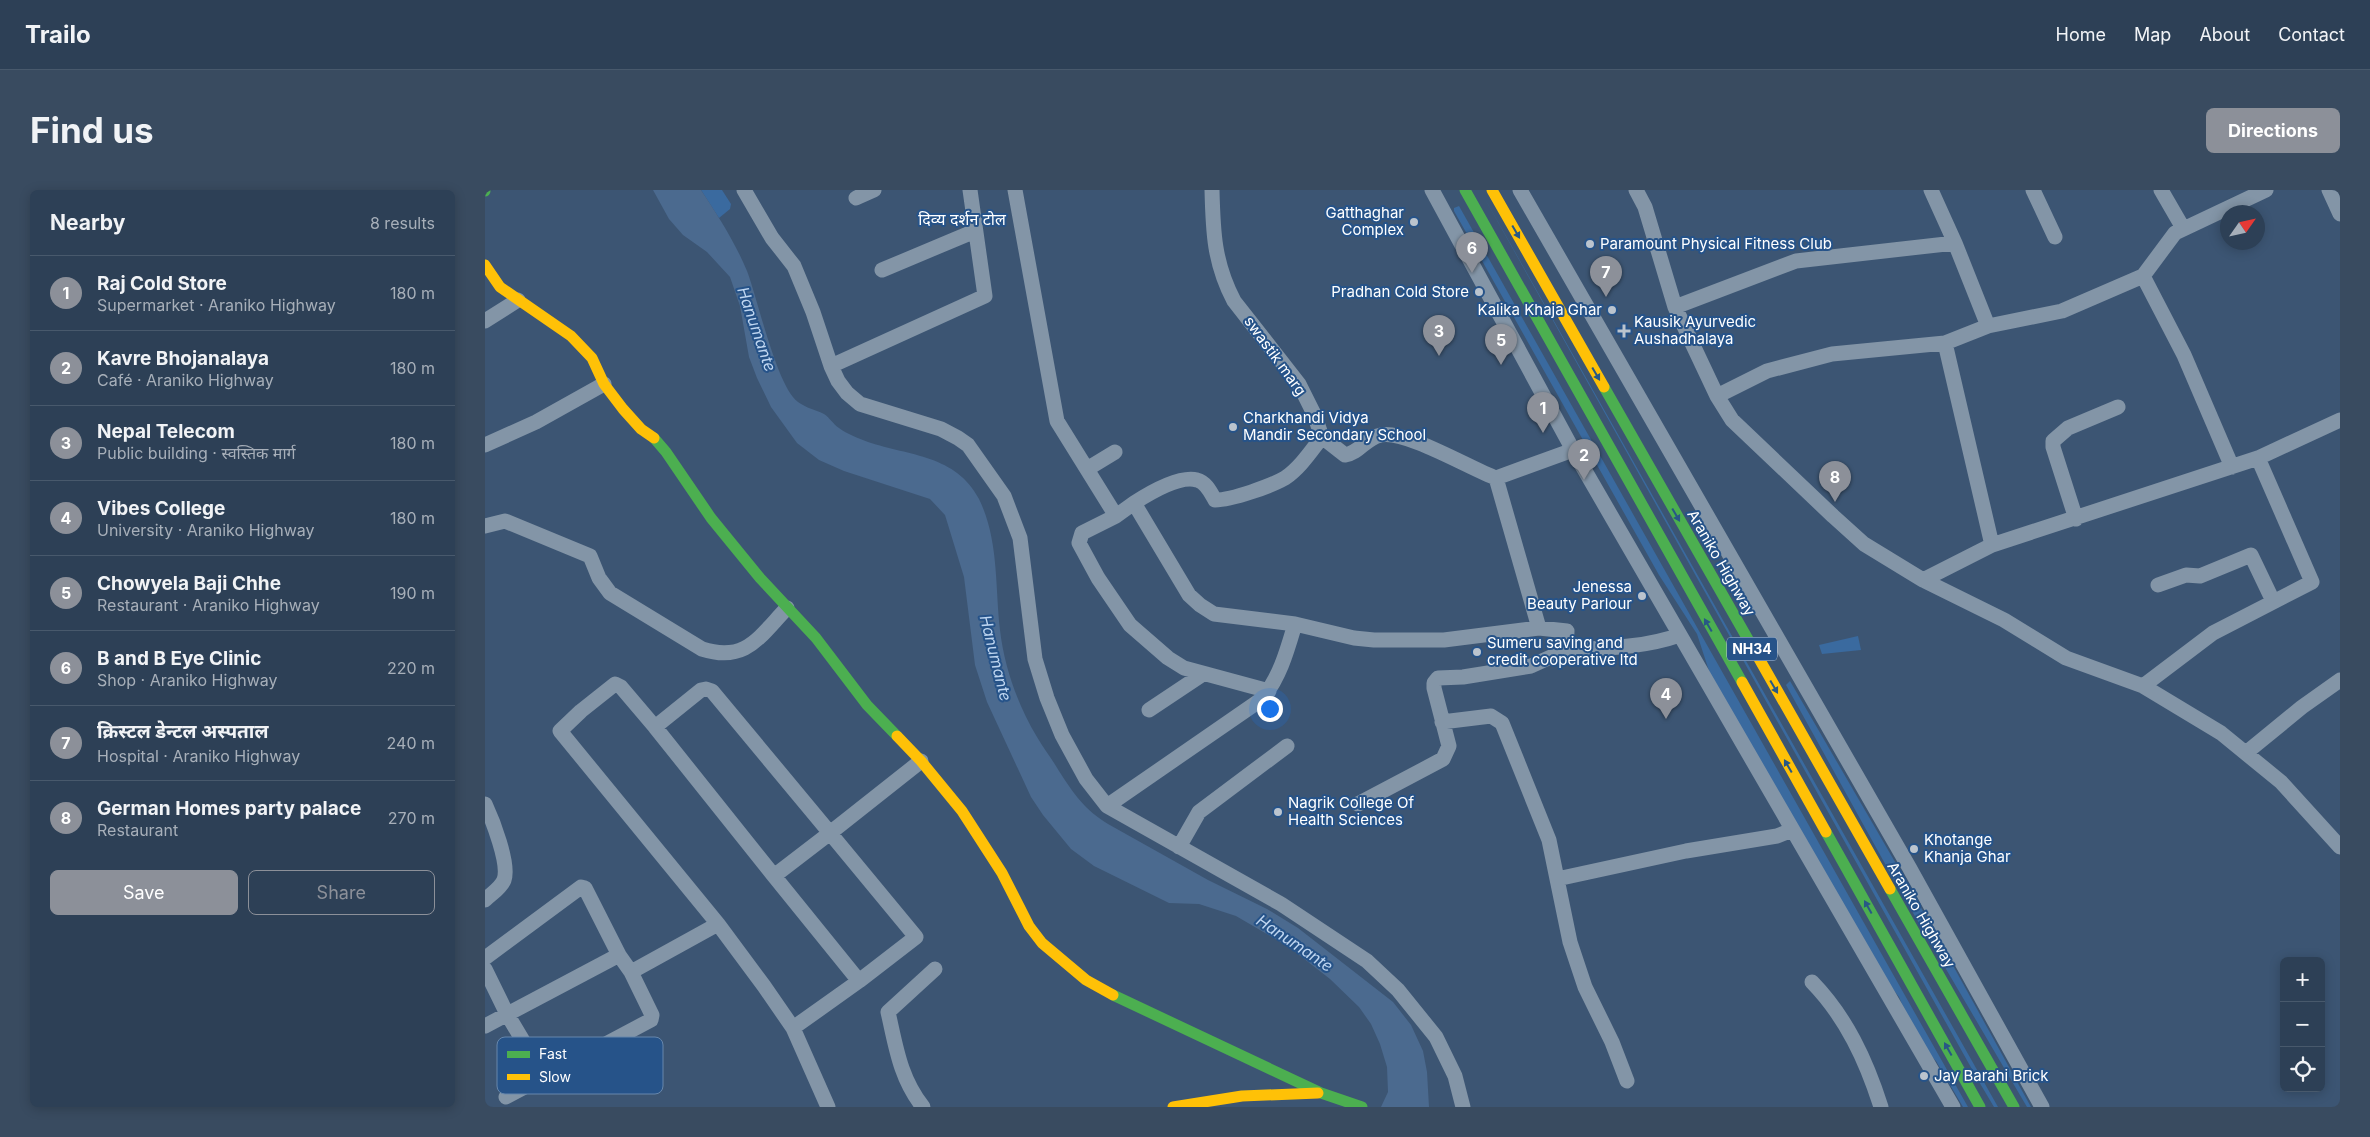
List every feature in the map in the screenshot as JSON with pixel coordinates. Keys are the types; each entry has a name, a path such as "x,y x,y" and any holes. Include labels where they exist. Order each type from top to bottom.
{"main road":[{"name":"NH34","path":"1465,190 1980,1107"},
{"name":"Araniko Highway","path":"1491,190 2014,1107"},
{"path":"485,265 500,287 571,336 592,358 604,384 629,416 660,445 711,518 787,608 816,638 867,705 921,761 963,811 1002,873 1029,926 1042,943 1066,965 1106,992 1326,1099"},
{"path":"1173,1107 1242,1096 1326,1099 1359,1106"}],"street":[{"path":"744,190 772,238 794,266 813,312 831,366 838,381 847,393 860,404 941,429 968,445 1005,496 1019,538 1035,659 1047,698 1062,735 1086,779 1107,806 1281,904 1367,961 1398,990 1436,1036 1455,1076 1463,1107"},
{"path":"856,198 874,190"},
{"path":"831,366 985,296 971,190"},
{"path":"1015,190 1057,421 1115,516"},
{"name":"swastik marg","path":"1212,190 1214,248 1227,287 1239,308 1299,384 1314,414 1322,437"},
{"path":"1432,190 1573,450 1953,1107"},
{"path":"1520,190 1909,866 2042,1107"},
{"path":"1636,190 1645,206 1675,307 1717,396 1733,420 1864,544 1923,580 2004,620 2066,658 2143,686 2221,732 2281,782 2340,847"},
{"path":"1931,190 1988,326"},
{"path":"2033,190 2055,237"},
{"path":"2161,190 2183,228"},
{"path":"1717,396 1767,371 1832,354 1945,343 1988,326 2062,311 2143,276 2167,243 2183,228 2265,190"},
{"path":"2329,190 2340,214"},
{"path":"882,270 975,231"},
{"path":"1675,307 1796,261 1955,244"},
{"path":"2143,276 2184,355 2232,467"},
{"path":"485,321 517,300"},
{"path":"1945,343 1992,545"},
{"path":"485,445 536,422 604,384"},
{"path":"2076,519 2053,447 2053,441 2068,428 2118,408"},
{"path":"1923,580 1992,545 2232,467 2257,458 2340,420"},
{"path":"1269,691 1184,668 1167,658 1130,625 1093,569 1079,543 1082,533 1115,516 1156,490 1185,480 1197,480 1205,485 1215,500 1227,500 1285,478 1304,460 1322,437 1345,455 1351,454 1373,438 1382,434 1397,436 1447,454 1475,470 1496,478 1573,450"},
{"path":"1087,469 1115,452"},
{"path":"2143,686 2213,633 2312,582 2257,458"},
{"path":"1496,478 1539,628"},
{"path":"1134,503 1185,588 1200,606 1214,614 1295,624 1354,638 1374,640 1444,640 1539,628 1567,631 1566,650"},
{"path":"485,526 505,521 590,556 599,578 610,593 702,649 709,651 726,653 741,651 750,646 787,608"},
{"path":"2158,585 2186,575 2201,576 2251,555 2273,602"},
{"path":"1107,806 1261,699 1269,691 1284,662 1295,624"},
{"path":"1358,804 1443,759 1449,746 1434,688 1438,678 1463,677 1531,666 1566,650 1637,646 1661,642 1679,635"},
{"path":"1149,710 1203,674"},
{"path":"2247,752 2302,707 2340,680"},
{"path":"828,1107 793,1028 718,924 560,732 581,710 615,684 621,687 859,982"},
{"path":"655,727 701,690 712,691 916,937 859,982 793,1028"},
{"path":"1442,722 1491,716 1502,723 1549,840 1570,942 1582,978 1612,1042 1627,1081"},
{"path":"1179,847 1199,812 1287,746"},
{"path":"774,876 921,761"},
{"path":"485,804 493,819 505,874 501,886 485,900"},
{"path":"1557,879 1687,850 1777,836 1792,830"},
{"path":"485,958 581,887 585,888 652,1015 651,1020 618,1037"},
{"path":"631,972 718,924"},
{"path":"485,1026 619,955"},
{"path":"485,969 520,1037"},
{"path":"923,1107 909,1090 888,1012 935,969"},
{"path":"1812,982 1829,999 1848,1028 1864,1062 1881,1107"},
{"path":"506,1097 511,1094"}],"shaded area":[{"path":"701,190 722,190 731,204 730,209 719,218"},
{"path":"1480,190 1998,1107 1994,1107 1978,1080"},
{"path":"1459,206 1968,1107 1963,1107 1936,1061 1924,1049 1899,997 1885,979 1712,680 1697,634 1659,575 1454,211 1454,208"},
{"path":"1858,636 1861,650 1822,654 1819,645"},
{"path":"1790,681 1913,893 2031,1107 2027,1107 1899,889 1786,685"}],"water":[{"name":"Hanumante","path":"653,190 701,190 726,229 742,260 776,362 790,393 798,402 824,414 849,434 884,447 931,459 945,465 969,484 979,499 990,531 995,563 1000,630 1008,672 1030,725 1064,779 1080,800 1108,824 1208,880 1267,909 1298,928 1393,1002 1411,1025 1423,1051 1427,1072 1429,1107 1381,1107 1388,1092 1387,1067 1371,1024 1359,1007 1330,979 1289,947 1236,916 1199,904 1169,903 1094,866 1071,849 1031,797 987,702 975,665 964,577 945,515 930,499 844,471 819,460 797,443 771,407 757,378 749,357 740,306 730,277 707,252 683,235 669,219"}],"traffic: fast":[{"path":"1465,190 1742,682"},
{"path":"1604,387 1753,648"},
{"path":"654,438 666,452 711,518 760,578 816,638 867,705 897,736"},
{"path":"1826,832 1980,1107"},
{"path":"1890,889 2014,1107"},
{"path":"1113,995 1321,1093 1362,1107"}],"traffic: slow":[{"path":"1492,190 1604,387"},
{"path":"485,265 500,287 571,336 592,358 604,384 623,409 641,429 654,438"},
{"path":"1753,648 1890,889"},
{"path":"1742,682 1826,832"},
{"path":"897,736 921,761 962,811 1002,873 1029,926 1042,943 1086,980 1113,995"},
{"path":"1173,1107 1242,1096 1318,1093"}],"place":[{"name":"Gatthaghar Complex","path":"1414,222"},
{"name":"Paramount Physical Fitness Club","path":"1590,244"},
{"name":"B and B Eye Clinic","path":"1472,273"},
{"name":"Pradhan Cold Store","path":"1479,292"},
{"name":"क्रिस्टल डेन्टल अस्पताल","path":"1606,297"},
{"name":"Kalika Khaja Ghar","path":"1612,310"},
{"name":"Kausik Ayurvedic Aushadhalaya","path":"1624,331"},
{"name":"Nepal Telecom","path":"1439,356"},
{"name":"Chowyela Baji Chhe","path":"1501,365"},
{"name":"Charkhandi Vidya Mandir Secondary School","path":"1233,427"},
{"name":"Raj Cold Store","path":"1543,433"},
{"name":"Kavre Bhojanalaya","path":"1584,480"},
{"name":"German Homes party palace","path":"1835,502"},
{"name":"Jenessa Beauty Parlour","path":"1642,596"},
{"name":"Sumeru saving and credit cooperative ltd","path":"1477,652"},
{"name":"Vibes College","path":"1666,719"},
{"name":"Nagrik College Of Health Sciences","path":"1278,812"},
{"name":"Khotange Khanja Ghar","path":"1914,849"},
{"name":"Jay Barahi Brick","path":"1924,1076"}],"district":[{"name":"दिव्य दर्शन टोल","path":"962,219"}]}
